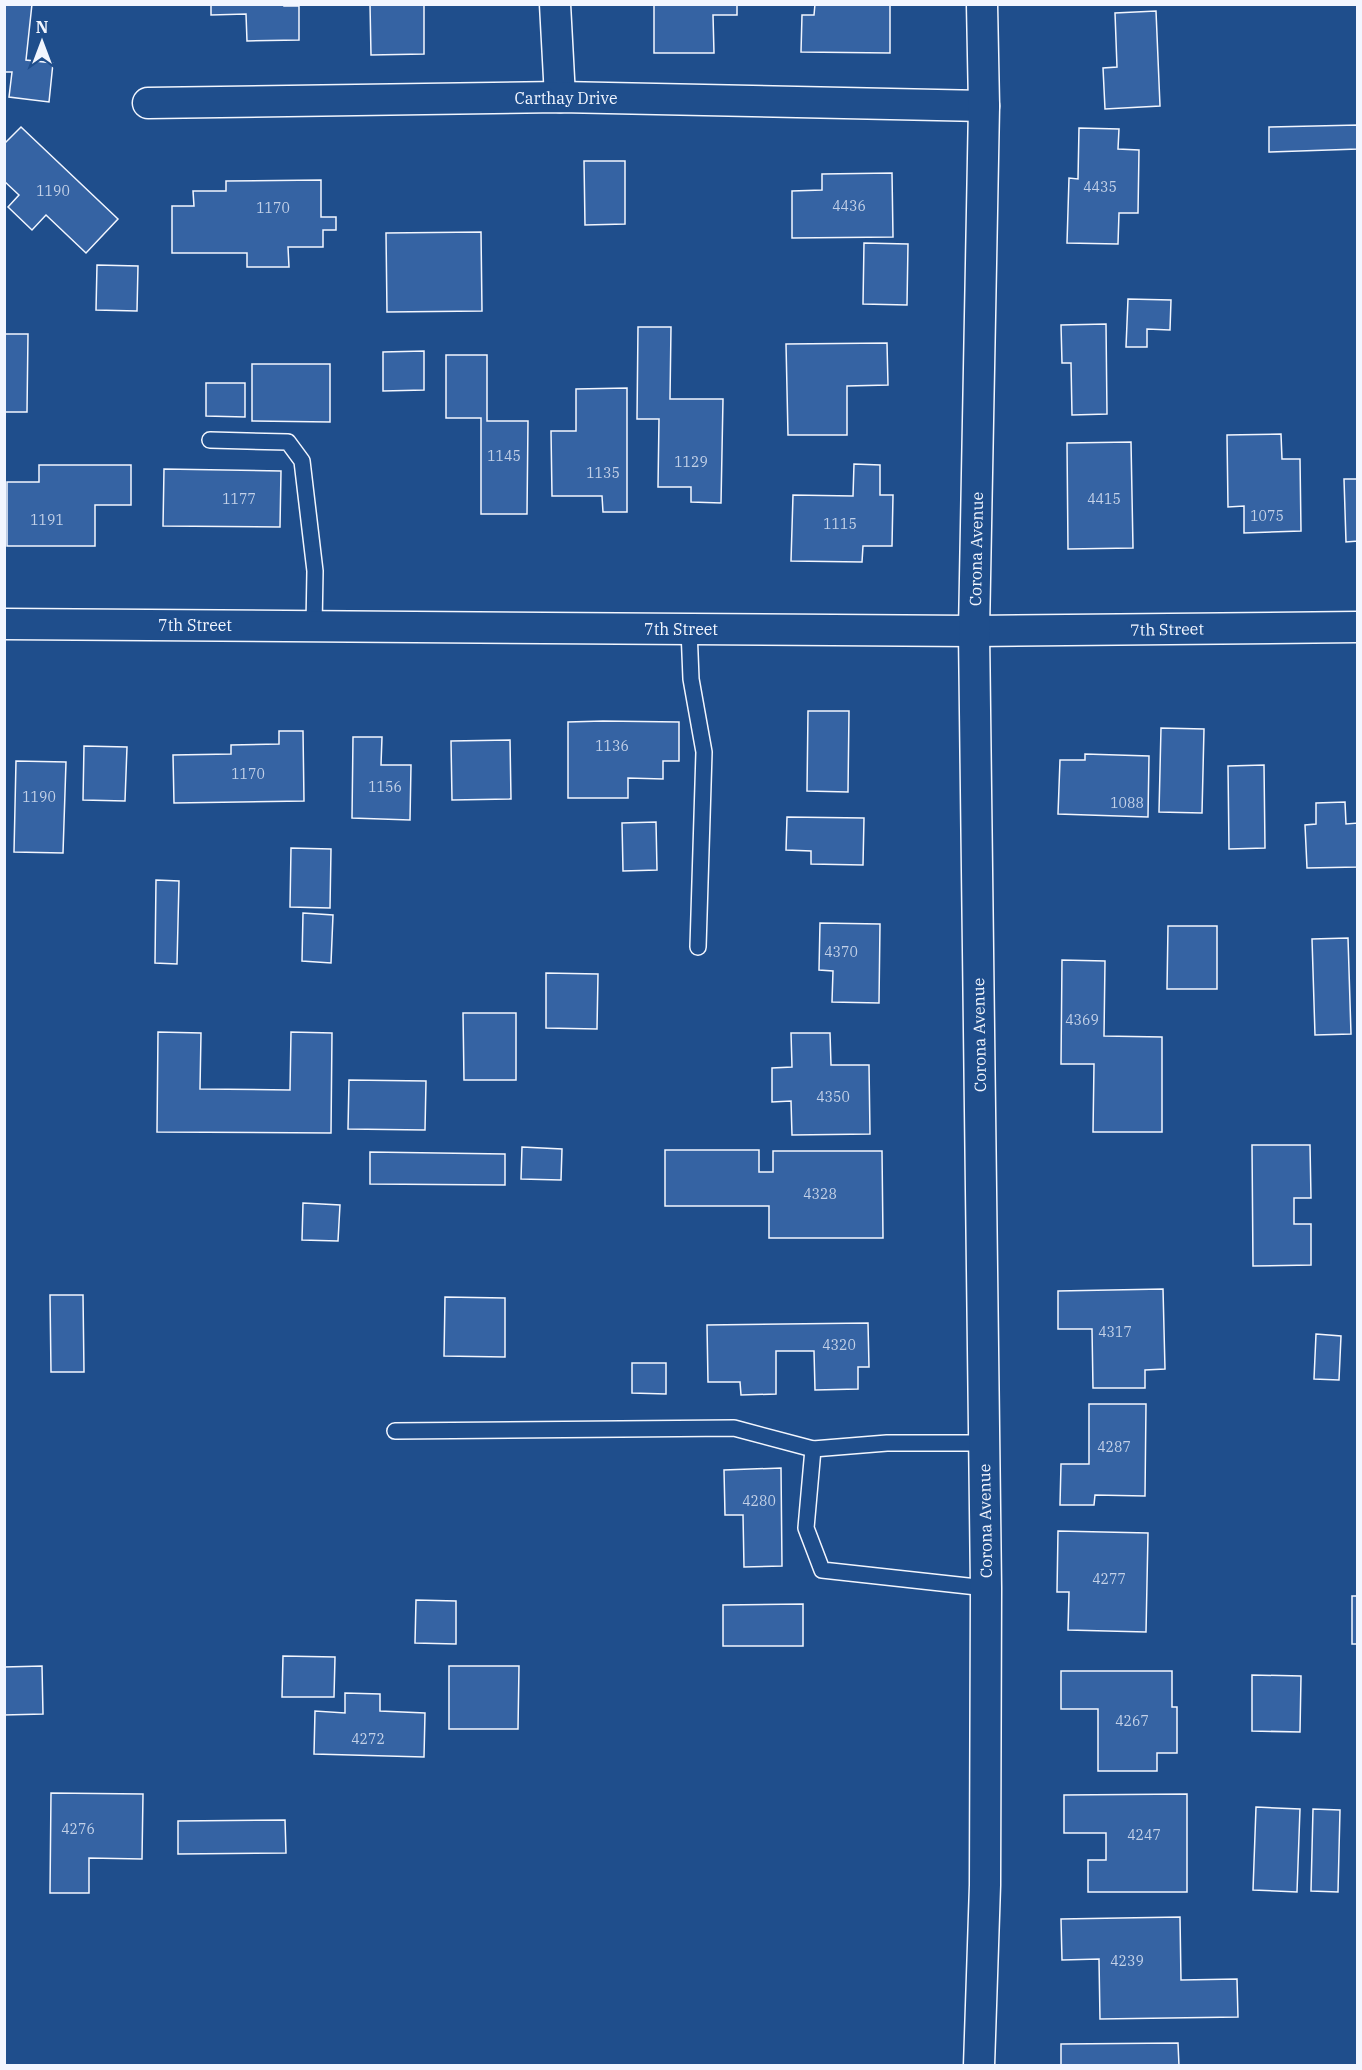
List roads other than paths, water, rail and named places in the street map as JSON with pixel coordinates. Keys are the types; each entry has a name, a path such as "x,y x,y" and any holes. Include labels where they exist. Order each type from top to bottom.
{"street":[{"path":"555,4 560,97"},
{"name":"Corona Avenue","path":"979,2066 986,1885 986,1588 974,631 984,106 982,4"},
{"name":"Carthay Drive","path":"148,103 560,97 984,106"},
{"name":"7th Street","path":"4,624 974,631 1358,627"}],"lane":[{"path":"210,440 288,441 303,461 315,571 314,626"},
{"path":"689,629 691,680 704,752 698,947"},
{"path":"395,1431 734,1428 813,1449 887,1443 984,1443"},
{"path":"813,1449 806,1528 822,1570 986,1588"}]}
